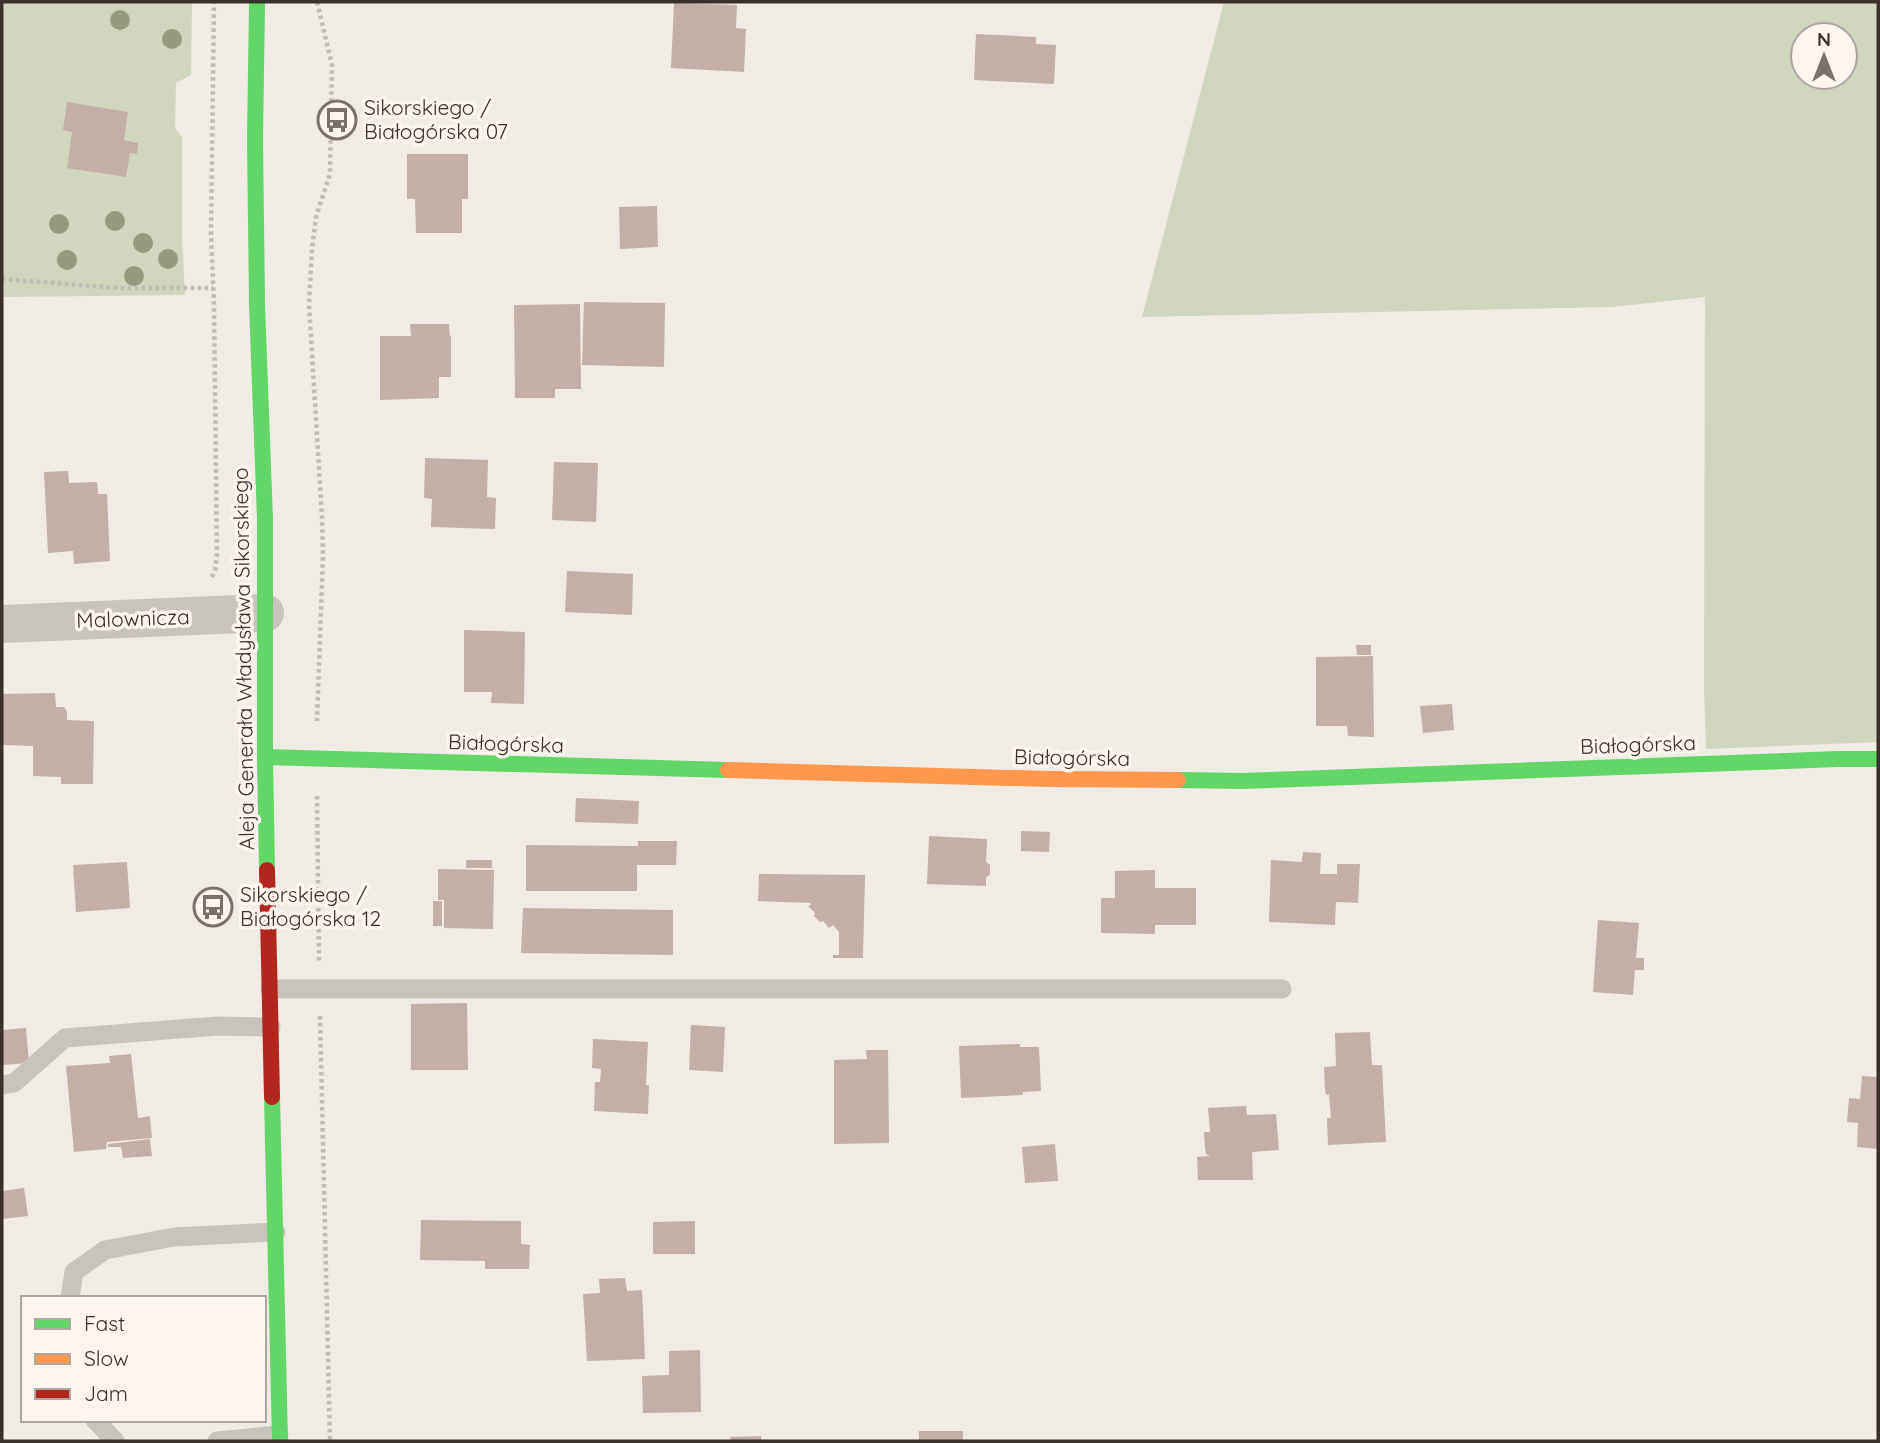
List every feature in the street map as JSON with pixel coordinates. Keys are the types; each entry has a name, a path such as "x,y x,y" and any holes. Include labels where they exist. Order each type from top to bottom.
{"street":[{"name":"Aleja Generała Władysława Sikorskiego","path":"257,2 255,152 265,520 265,757 279,1438"},
{"name":"Malownicza","path":"2,624 265,613"},
{"name":"Białogórska","path":"265,757 1049,779 1242,781 1878,759"}],"lane":[{"path":"270,989 1282,989"},
{"path":"2,1085 14,1083 65,1038 217,1026 271,1027"},
{"path":"70,1296 74,1272 105,1250 174,1237 276,1232"},
{"path":"98,1422 115,1441"},
{"path":"217,1441 279,1438"}],"path":[{"path":"210,580 218,555 211,234 214,2"},
{"path":"317,2 332,65 330,174 316,217 309,305 322,517 316,759 330,1441"},
{"path":"2,279 118,288 213,288"}],"green space":[{"path":"2,2 192,2 191,75 176,83 175,128 182,137 185,295 2,297"},
{"path":"1224,2 1878,2 1878,742 1706,749 1705,297 1612,307 1142,317"}],"building":[{"path":"674,3 737,5 736,28 746,29 744,72 671,68"},
{"path":"976,34 1036,37 1036,44 1056,45 1054,84 974,80"},
{"path":"67,102 128,112 124,140 138,143 137,154 130,153 126,177 67,168 72,132 63,130"},
{"path":"407,154 468,154 468,199 462,199 462,233 416,233 415,199 407,199"},
{"path":"657,206 658,247 620,249 619,207"},
{"path":"584,302 665,303 664,367 582,365"},
{"path":"580,304 581,389 555,389 555,398 515,398 514,305"},
{"path":"410,324 449,324 451,377 439,377 439,398 380,400 380,336 411,336"},
{"path":"425,458 488,460 487,497 496,498 495,529 431,527 432,499 424,498"},
{"path":"554,462 598,463 596,522 552,520"},
{"path":"68,471 69,483 97,482 98,494 107,494 110,561 74,564 73,551 48,553 44,472"},
{"path":"567,571 633,574 632,615 565,612"},
{"path":"464,630 525,632 524,704 491,703 492,692 464,692"},
{"path":"1356,645 1371,645 1371,655 1357,655"},
{"path":"1373,656 1374,737 1348,736 1347,726 1316,726 1316,657"},
{"path":"55,693 56,707 64,707 67,720 94,721 93,784 61,784 61,777 33,776 33,746 2,745 2,694"},
{"path":"1452,704 1454,730 1423,733 1420,706"},
{"path":"576,798 639,801 638,824 575,822"},
{"path":"1021,831 1050,832 1049,852 1021,851"},
{"path":"929,836 987,839 986,862 990,865 990,874 986,878 986,886 927,884"},
{"path":"638,841 677,841 676,865 637,865 637,891 526,891 526,845 638,846"},
{"path":"1303,852 1321,853 1320,874 1337,874 1337,864 1360,864 1358,903 1336,902 1335,925 1269,922 1271,860 1302,862"},
{"path":"466,860 492,860 492,868 466,868"},
{"path":"127,862 130,908 76,912 73,865"},
{"path":"438,869 494,870 493,929 444,928 444,900 438,900"},
{"path":"1155,870 1155,888 1196,888 1196,925 1155,925 1155,934 1101,933 1101,898 1115,898 1115,871"},
{"path":"759,874 865,875 863,958 833,958 833,955 839,955 839,932 833,925 829,928 814,916 815,913 808,906 810,903 758,901"},
{"path":"433,901 442,901 442,926 433,926"},
{"path":"523,908 673,910 673,955 521,953"},
{"path":"1598,920 1639,923 1636,958 1644,958 1644,970 1635,970 1633,995 1593,992"},
{"path":"467,1003 468,1070 411,1070 411,1004"},
{"path":"691,1025 725,1027 723,1072 689,1070"},
{"path":"26,1028 29,1063 2,1065 2,1030"},
{"path":"1370,1032 1372,1065 1382,1065 1386,1142 1328,1145 1327,1118 1331,1118 1329,1094 1326,1095 1325,1090 1324,1067 1336,1066 1335,1033"},
{"path":"593,1039 648,1042 648,1114 594,1111 595,1082 600,1082 601,1069 592,1068"},
{"path":"1020,1044 1020,1047 1039,1047 1041,1091 1023,1092 1023,1095 961,1098 959,1046"},
{"path":"866,1050 888,1050 889,1143 834,1144 834,1060 867,1059"},
{"path":"131,1054 138,1118 150,1116 152,1138 107,1142 106,1149 74,1152 66,1066 110,1063 109,1056"},
{"path":"1862,1076 1878,1077 1878,1149 1857,1147 1858,1123 1847,1122 1849,1098 1860,1099"},
{"path":"1246,1106 1247,1115 1276,1114 1279,1150 1252,1152 1253,1180 1198,1180 1197,1157 1210,1156 1206,1154 1204,1132 1210,1132 1208,1108"},
{"path":"150,1139 152,1156 123,1158 121,1147 108,1147 108,1144"},
{"path":"1055,1144 1058,1181 1025,1183 1022,1147"},
{"path":"24,1188 28,1216 2,1219 2,1191"},
{"path":"421,1220 521,1221 521,1244 530,1245 529,1269 485,1269 485,1261 420,1260"},
{"path":"695,1221 695,1254 653,1254 653,1222"},
{"path":"625,1278 627,1291 642,1290 645,1359 587,1361 583,1294 600,1293 599,1279"},
{"path":"700,1350 701,1412 643,1413 642,1376 669,1375 669,1351"},
{"path":"919,1431 963,1431 963,1441 919,1441"},
{"path":"761,1436 761,1441 731,1441 730,1437"}],"traffic: fast":[{"path":"257,2 255,139 257,304 265,520 267,870"},
{"path":"265,757 728,770"},
{"path":"1178,780 1242,781 1878,759"},
{"path":"272,1097 280,1441"}],"traffic: slow":[{"path":"728,770 1178,780"}],"traffic: jam":[{"path":"267,870 272,1097"}],"place":[{"name":"Sikorskiego / Białogórska 07","path":"337,120"},
{"name":"Sikorskiego / Białogórska 12","path":"213,907"}]}
